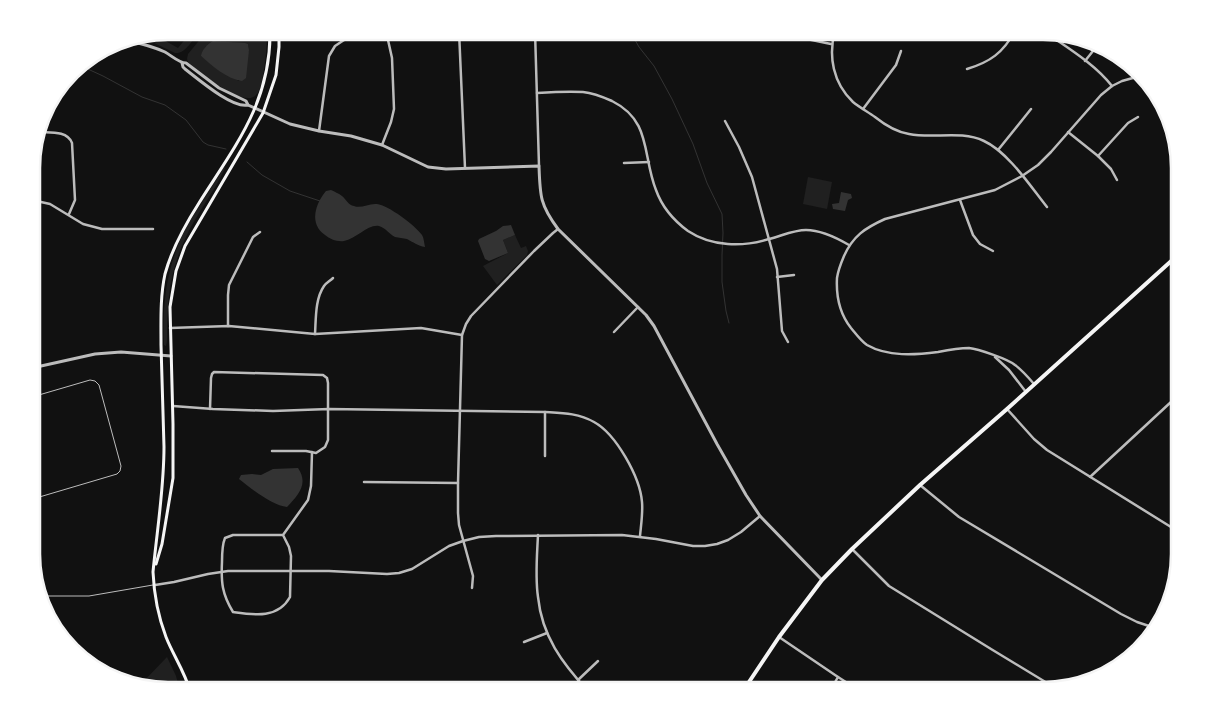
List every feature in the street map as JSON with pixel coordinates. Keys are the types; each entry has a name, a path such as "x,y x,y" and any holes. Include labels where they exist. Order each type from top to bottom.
{"main road":[{"path":"186,682 166,637 156,602 153,572 163,480 164,449 161,293 174,250 187,222 247,126 260,111 268,64 269,40"},
{"path":"153,572 162,544 173,478 170,307 176,271 185,246 260,111 276,75 278,40"},
{"path":"749,682 779,637 822,580 852,549 920,485 1171,262"}],"street":[{"path":"319,131 329,56 335,46 344,40"},
{"path":"382,145 392,122 394,110 392,58 388,40"},
{"path":"459,40 465,168"},
{"path":"535,40 542,204 558,229 638,307 654,326 746,495 760,516 822,580"},
{"path":"812,40 831,44"},
{"path":"832,40 832,61 838,81 844,92 853,102 887,126 898,131 910,134 970,136 983,141 998,150 1047,207"},
{"path":"967,69 983,63 998,54 1009,40"},
{"path":"1058,41 1106,78 1112,86"},
{"path":"138,43 164,52 182,63 182,67 185,70 209,88 232,101 244,106 248,105 290,124 351,136 382,145 428,167 446,169 539,166"},
{"path":"863,109 896,65 901,51"},
{"path":"1085,61 1093,51"},
{"path":"1034,384 1014,364 980,350 968,348 904,355 886,352 866,345 845,319 836,289 838,273 849,245 870,226 885,219 995,190 1022,176 1038,165 1051,152 1101,95 1112,86 1133,78"},
{"path":"537,93 584,92 600,96 620,105 633,117 641,130 655,188 663,205 674,220 690,232 705,239 725,244 746,244 806,230 818,232 849,245"},
{"path":"998,150 1031,109"},
{"path":"1098,156 1128,123 1138,117"},
{"path":"725,121 752,177 777,269 782,331 788,342"},
{"path":"1068,132 1098,156 1111,169 1117,180"},
{"path":"45,133 63,134 72,143 75,200 69,215"},
{"path":"624,163 649,162"},
{"path":"960,200 973,235 980,244 993,251"},
{"path":"40,202 50,204 83,224 102,229 154,229"},
{"path":"472,588 473,576 459,525 458,483 462,335 471,316 558,229"},
{"path":"228,326 229,285 246,248 253,237 260,232"},
{"path":"777,277 794,275"},
{"path":"315,334 320,292 333,278"},
{"path":"614,332 638,307"},
{"path":"170,328 228,326 315,334 421,328 462,335"},
{"path":"40,366 94,354 121,352 171,356"},
{"path":"994,356 1009,370 1026,392"},
{"path":"210,409 211,378 214,372 323,374 327,378 328,383 329,409 328,440 325,447 316,453 306,451 272,451"},
{"path":"1090,477 1171,402"},
{"path":"173,406 272,411 329,409 545,412 578,415 594,422 612,437 636,478 642,503 640,537"},
{"path":"1007,409 1034,439 1047,450 1171,526"},
{"path":"545,412 545,456"},
{"path":"283,534 308,500 311,486 312,452"},
{"path":"364,482 458,483"},
{"path":"920,485 960,517 1121,614 1148,627"},
{"path":"154,585 222,572 329,571 399,573 412,569 449,546 479,537 613,535 705,546 728,540 760,516"},
{"path":"283,534 289,547 290,556 290,597 287,602 277,611 261,615 233,612 224,593 221,580 222,549 225,538 233,535 283,534"},
{"path":"538,535 538,597 546,632 567,668 578,680 598,661"},
{"path":"852,549 889,586 1045,682"},
{"path":"524,642 546,632"},
{"path":"779,637 846,682"},
{"path":"835,682 838,677"}],"lane":[{"path":"40,395 90,380 95,381 99,385 120,466 120,471 117,474 40,497"},
{"path":"47,596 88,596 154,585"}],"shaded area":[{"path":"164,40 178,48 185,40 193,40 179,53 175,53 152,42"},
{"path":"200,40 267,40 261,85 257,94 250,98 242,97 221,87 201,73 187,59 188,54","holes":["213,41 248,44 249,50 239,81 224,73 201,56 209,43"]},
{"path":"213,41 248,44 246,78 242,81 231,78 201,56 205,47"},
{"path":"224,167 221,177 189,230 175,264 168,301 166,346 164,345 164,317 166,289 172,262 182,236"},
{"path":"808,177 832,182 827,209 803,204"},
{"path":"331,190 357,207 377,204 394,212 419,231 423,236 425,247 407,239 395,237 379,226 371,227 344,241 336,241 329,238 317,225 315,214 322,196 326,191"},
{"path":"841,192 851,194 852,198 848,200 845,211 833,209 832,204 839,203"},
{"path":"511,225 515,235 503,240 508,253 489,261 485,259 478,241 479,239 503,226"},
{"path":"515,235 521,248 526,246 527,255 497,285 483,266 508,253 503,240"},
{"path":"298,468 302,479 301,489 287,507 281,506 255,492 239,479 241,475 261,475 273,469"},
{"path":"167,657 178,682 152,681 145,680"}],"waterway":[{"path":"635,40 654,66 672,99 722,214 722,282 729,323"},
{"path":"88,69 142,97 165,105 186,120 203,142 226,149"},
{"path":"247,162 262,175 290,191 320,201"}]}
